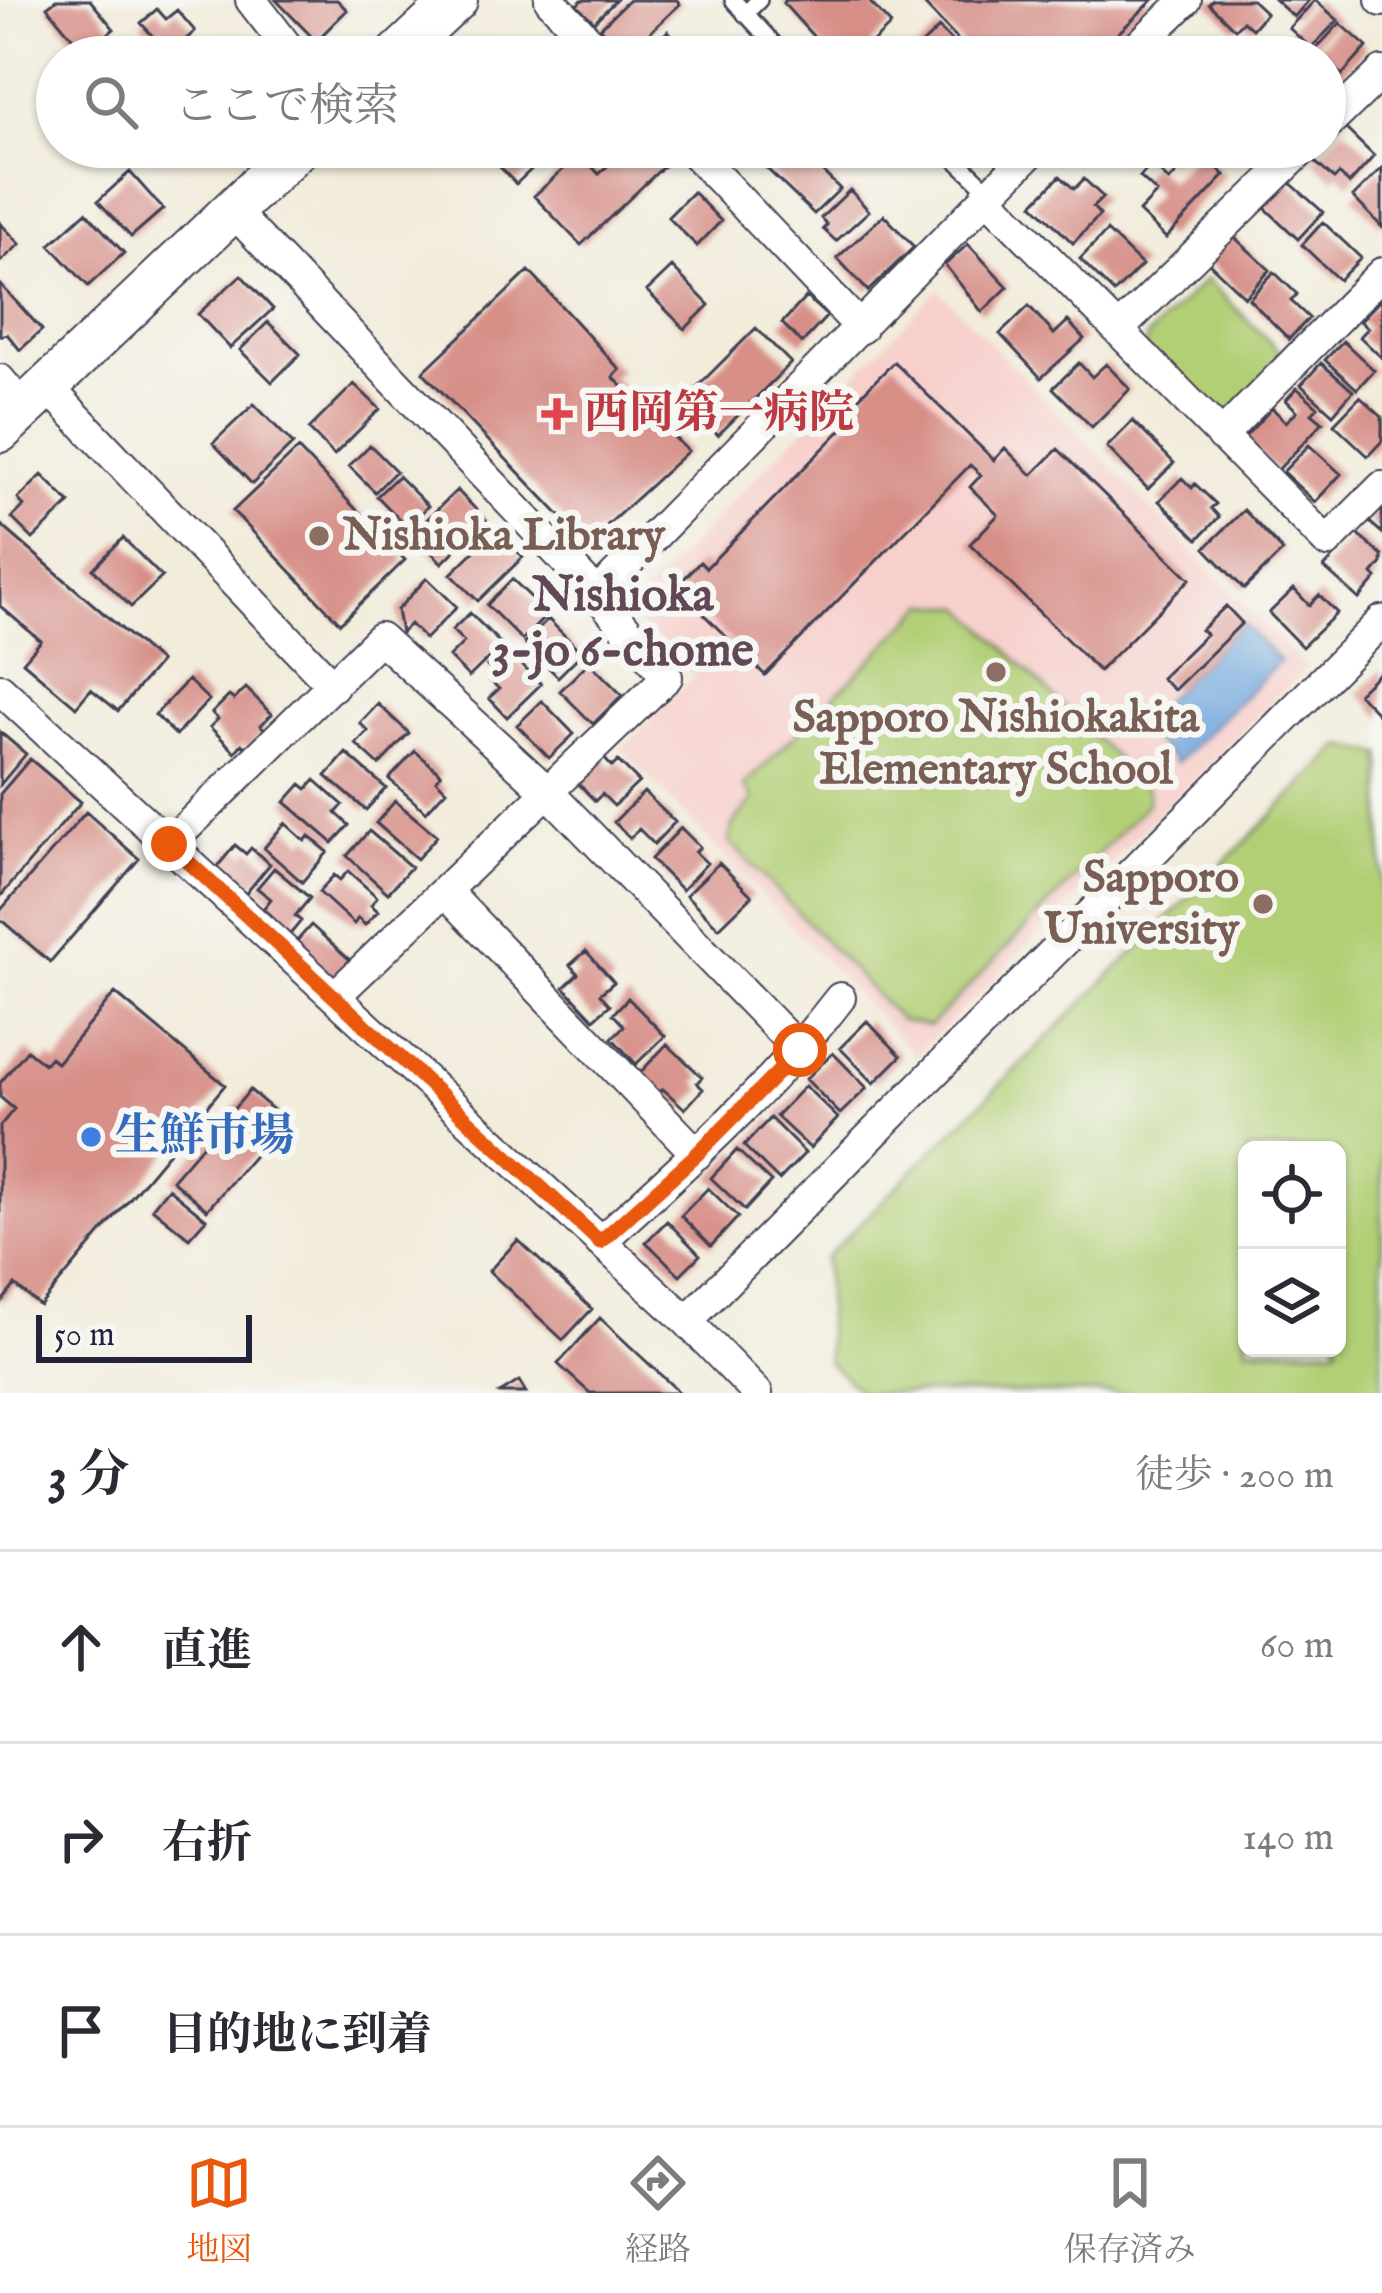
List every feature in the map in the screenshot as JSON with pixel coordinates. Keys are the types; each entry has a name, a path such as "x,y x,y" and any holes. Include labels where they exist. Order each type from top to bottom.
{"street":[{"path":"250,0 278,36"},
{"path":"417,36 456,0"},
{"path":"550,0 584,36"},
{"path":"1149,36 1186,0"},
{"path":"1346,107 1382,72"},
{"path":"277,168 17,401 333,686"},
{"path":"709,168 861,328"},
{"path":"597,594 1015,168"},
{"path":"1119,329 1284,168"},
{"path":"988,194 1328,542 1382,487"},
{"path":"232,210 597,594 667,677 334,996"},
{"path":"1221,436 1382,273"},
{"path":"687,1321 1382,621"},
{"path":"169,844 380,638 548,792 800,1050"},
{"path":"0,689 687,1321 757,1393"},
{"path":"446,891 697,1154"},
{"path":"600,1242 697,1154 800,1050 840,998"}],"lane":[{"path":"733,0 766,36"},
{"path":"745,14 759,0"},
{"path":"963,168 988,194"}],"shaded area":[{"name":"Sapporo Nishiokakita Elementary School","path":"938,289 1306,668 916,1055 621,749 695,676 633,617 635,603"}],"green space":[{"path":"1206,279 1287,359 1225,419 1144,351 1147,337"},
{"path":"927,604 964,607 1148,791 1148,803 930,1026 900,1020 730,842 732,825 754,799 744,786"},
{"name":"Sapporo University","path":"1342,746 1382,754 1382,1393 862,1393 828,1362 825,1258"}],"water":[{"path":"1242,623 1280,661 1176,763 1139,725"}],"building":[{"path":"56,0 90,0 114,29 106,36 71,36 47,7"},
{"path":"276,0 337,0 347,10 321,36 311,36"},
{"path":"582,0 616,0 594,22 577,5"},
{"path":"629,0 677,0 680,4 646,36 608,36 600,28"},
{"path":"868,0 891,25 879,36 813,36 783,3"},
{"path":"920,0 1153,0 1115,36 954,36"},
{"path":"1213,0 1252,0 1266,13 1252,29 1243,21 1235,29 1209,4"},
{"path":"1275,0 1309,0 1294,17"},
{"path":"1315,0 1338,20 1323,36 1298,36 1289,28"},
{"path":"157,9 166,19 177,10 195,31 190,36 152,36 141,23"},
{"path":"1340,23 1367,47 1346,71 1346,36 1328,36"},
{"path":"1346,129 1374,156 1349,184 1339,174 1334,179 1322,168 1346,168"},
{"path":"501,168 533,168 516,184"},
{"path":"565,168 593,168 599,174 605,168 662,168 581,245 534,196"},
{"path":"766,168 819,168 840,189 814,214"},
{"path":"1148,168 1156,168 1169,181 1182,168 1217,168 1225,175 1166,238 1139,212 1157,193 1140,177"},
{"path":"1382,168 1382,227 1353,197"},
{"path":"130,172 163,209 131,237 98,201"},
{"path":"1060,176 1074,189 1084,179 1103,197 1093,207 1100,215 1073,243 1033,204"},
{"path":"1287,180 1323,212 1298,239 1263,206"},
{"path":"850,190 869,211 836,241 823,229 827,225 821,218"},
{"path":"693,192 721,221 697,246 668,217"},
{"path":"86,212 124,253 88,286 50,245"},
{"path":"884,215 914,247 868,291 837,258"},
{"path":"1323,222 1361,258 1339,280 1302,245"},
{"path":"0,223 20,244 0,262"},
{"path":"1107,231 1142,265 1114,293 1080,259"},
{"path":"1233,236 1270,270 1245,297 1208,262"},
{"path":"968,244 1008,287 982,312 945,265"},
{"path":"672,267 709,305 685,329 647,291"},
{"name":"西岡第一病院","path":"529,271 620,370 613,377 688,451 587,544 423,372"},
{"path":"1274,272 1297,294 1291,301 1309,318 1289,339 1249,299"},
{"path":"241,275 273,309 230,348 198,314"},
{"path":"0,284 42,330 20,350 7,334 0,336"},
{"path":"806,297 827,316 802,343 782,323"},
{"path":"1382,298 1382,358 1360,337 1368,328 1360,321"},
{"path":"1029,306 1054,334 1068,321 1084,339 1041,378 1000,334"},
{"path":"268,322 300,354 272,382 240,350"},
{"path":"756,328 791,363 718,435 684,400"},
{"path":"1343,341 1374,370 1357,389 1325,360"},
{"path":"894,362 994,460 1005,448 1032,475 1058,449 1190,579 1099,671 970,544 998,515 970,487 981,475 970,465 765,675 676,587 700,562 706,568 851,420 843,413"},
{"path":"1079,363 1092,377 1106,364 1130,389 1092,427 1053,388"},
{"path":"1321,363 1353,391 1333,414 1301,385"},
{"path":"354,384 380,409 334,455 309,429"},
{"path":"1297,388 1318,407 1312,413 1323,422 1277,471 1243,439 1272,408 1286,422 1297,411 1286,400"},
{"path":"1360,397 1382,417 1382,441 1368,456 1334,424"},
{"path":"254,404 293,444 252,484 213,443"},
{"path":"1133,421 1174,463 1148,489 1107,447"},
{"path":"370,445 396,471 375,492 349,466"},
{"path":"1309,445 1341,474 1315,502 1283,472"},
{"name":"Nishioka Library","path":"298,449 405,560 340,623 233,511"},
{"path":"42,475 70,503 33,539 12,518 24,506 18,499"},
{"path":"398,476 428,506 407,527 377,496"},
{"path":"1182,478 1216,504 1211,508 1219,517 1198,539 1159,501"},
{"path":"457,490 486,520 442,563 413,533"},
{"path":"1382,504 1382,533 1367,520"},
{"path":"1244,510 1283,551 1244,589 1205,548"},
{"path":"0,524 160,662 118,711 91,689 76,707 23,662 41,641 0,606"},
{"path":"496,530 523,557 478,601 451,574"},
{"path":"1356,533 1382,556 1373,574 1377,578 1359,599 1324,568"},
{"path":"123,538 162,577 131,607 93,569"},
{"path":"427,578 457,607 425,639 410,624 401,633 397,610"},
{"path":"512,579 548,614 522,640 487,605"},
{"path":"1294,589 1309,605 1319,595 1337,613 1302,647 1269,613"},
{"path":"1226,606 1242,623 1174,690 1161,678 1206,634 1201,630"},
{"path":"470,613 502,645 469,677 449,657 464,642 452,630"},
{"path":"548,619 582,653 558,677 524,643"},
{"path":"505,649 541,684 507,717 489,698 499,689 489,679 495,673 487,666"},
{"path":"589,662 622,695 593,724 560,691"},
{"path":"1382,670 1382,718 1358,693"},
{"path":"188,680 209,700 176,735 155,715"},
{"path":"246,688 272,714 261,725 265,730 247,749 242,744 235,752 210,727 218,719 212,713 229,696 234,700"},
{"path":"542,701 574,734 549,758 517,725"},
{"path":"378,704 409,733 379,765 356,744 368,731 360,723"},
{"path":"0,732 26,754 0,785"},
{"path":"415,751 441,774 436,780 446,790 426,812 389,779"},
{"path":"346,753 386,788 366,810 326,776"},
{"path":"603,757 612,767 618,761 639,782 614,806 602,794 595,801 577,782"},
{"path":"30,759 81,802 0,897 0,794"},
{"path":"315,780 343,805 336,813 349,825 333,843 285,802 301,784 307,789"},
{"path":"644,792 675,822 654,844 639,829 630,838 614,822"},
{"path":"395,801 437,836 417,859 376,823"},
{"path":"86,812 139,859 50,962 0,919 0,911"},
{"path":"285,823 305,841 309,836 328,852 302,882 264,848"},
{"path":"681,828 700,847 695,852 707,863 682,890 651,859"},
{"path":"369,831 411,867 388,893 347,856"},
{"path":"235,845 246,854 251,848 270,864 243,897 213,872"},
{"path":"719,863 752,896 719,928 686,895"},
{"path":"274,868 310,898 295,916 301,921 287,938 266,921 271,916 263,909 271,899 257,888"},
{"path":"348,871 377,897 371,905 378,911 365,925 358,918 354,924 319,892 334,875 340,880"},
{"path":"311,925 351,961 327,988 286,953"},
{"path":"586,951 614,982 600,994 610,1005 594,1019 564,987 578,974 570,965"},
{"path":"115,993 225,1085 40,1306 15,1285 0,1304 0,1126 14,1109 0,1097 0,1083 27,1050 44,1064 50,1057 57,1063"},
{"path":"628,998 665,1036 636,1064 612,1038 624,1026 613,1014"},
{"path":"867,1021 901,1056 874,1083 840,1048"},
{"path":"667,1044 702,1077 697,1083 703,1089 685,1109 663,1089 658,1094 638,1075"},
{"path":"833,1053 867,1088 840,1114 806,1079"},
{"path":"805,1086 838,1118 810,1148 776,1116"},
{"path":"250,1090 285,1120 207,1210 172,1180"},
{"path":"770,1118 805,1153 779,1180 744,1146"},
{"path":"737,1150 771,1182 745,1210 711,1178"},
{"path":"168,1188 206,1219 189,1238 152,1208"},
{"path":"708,1188 738,1217 711,1246 681,1216"},
{"path":"667,1221 700,1255 680,1275 646,1242"},
{"path":"518,1240 592,1309 563,1340 489,1271"},
{"path":"600,1318 680,1393 590,1393 558,1364"},
{"path":"519,1381 526,1393 500,1393"}],"place":[{"name":"西岡第一病院","path":"557,414"},
{"name":"Nishioka Library","path":"319,536"},
{"name":"Sapporo Nishiokakita Elementary School","path":"996,672"},
{"name":"Sapporo University","path":"1263,904"},
{"name":"生鮮市場","path":"91,1137"}],"district":[{"name":"Nishioka 3-jo 6-chome","path":"623,624"}],"route":[{"path":"169,844 600,1242 697,1154 800,1050"}]}
